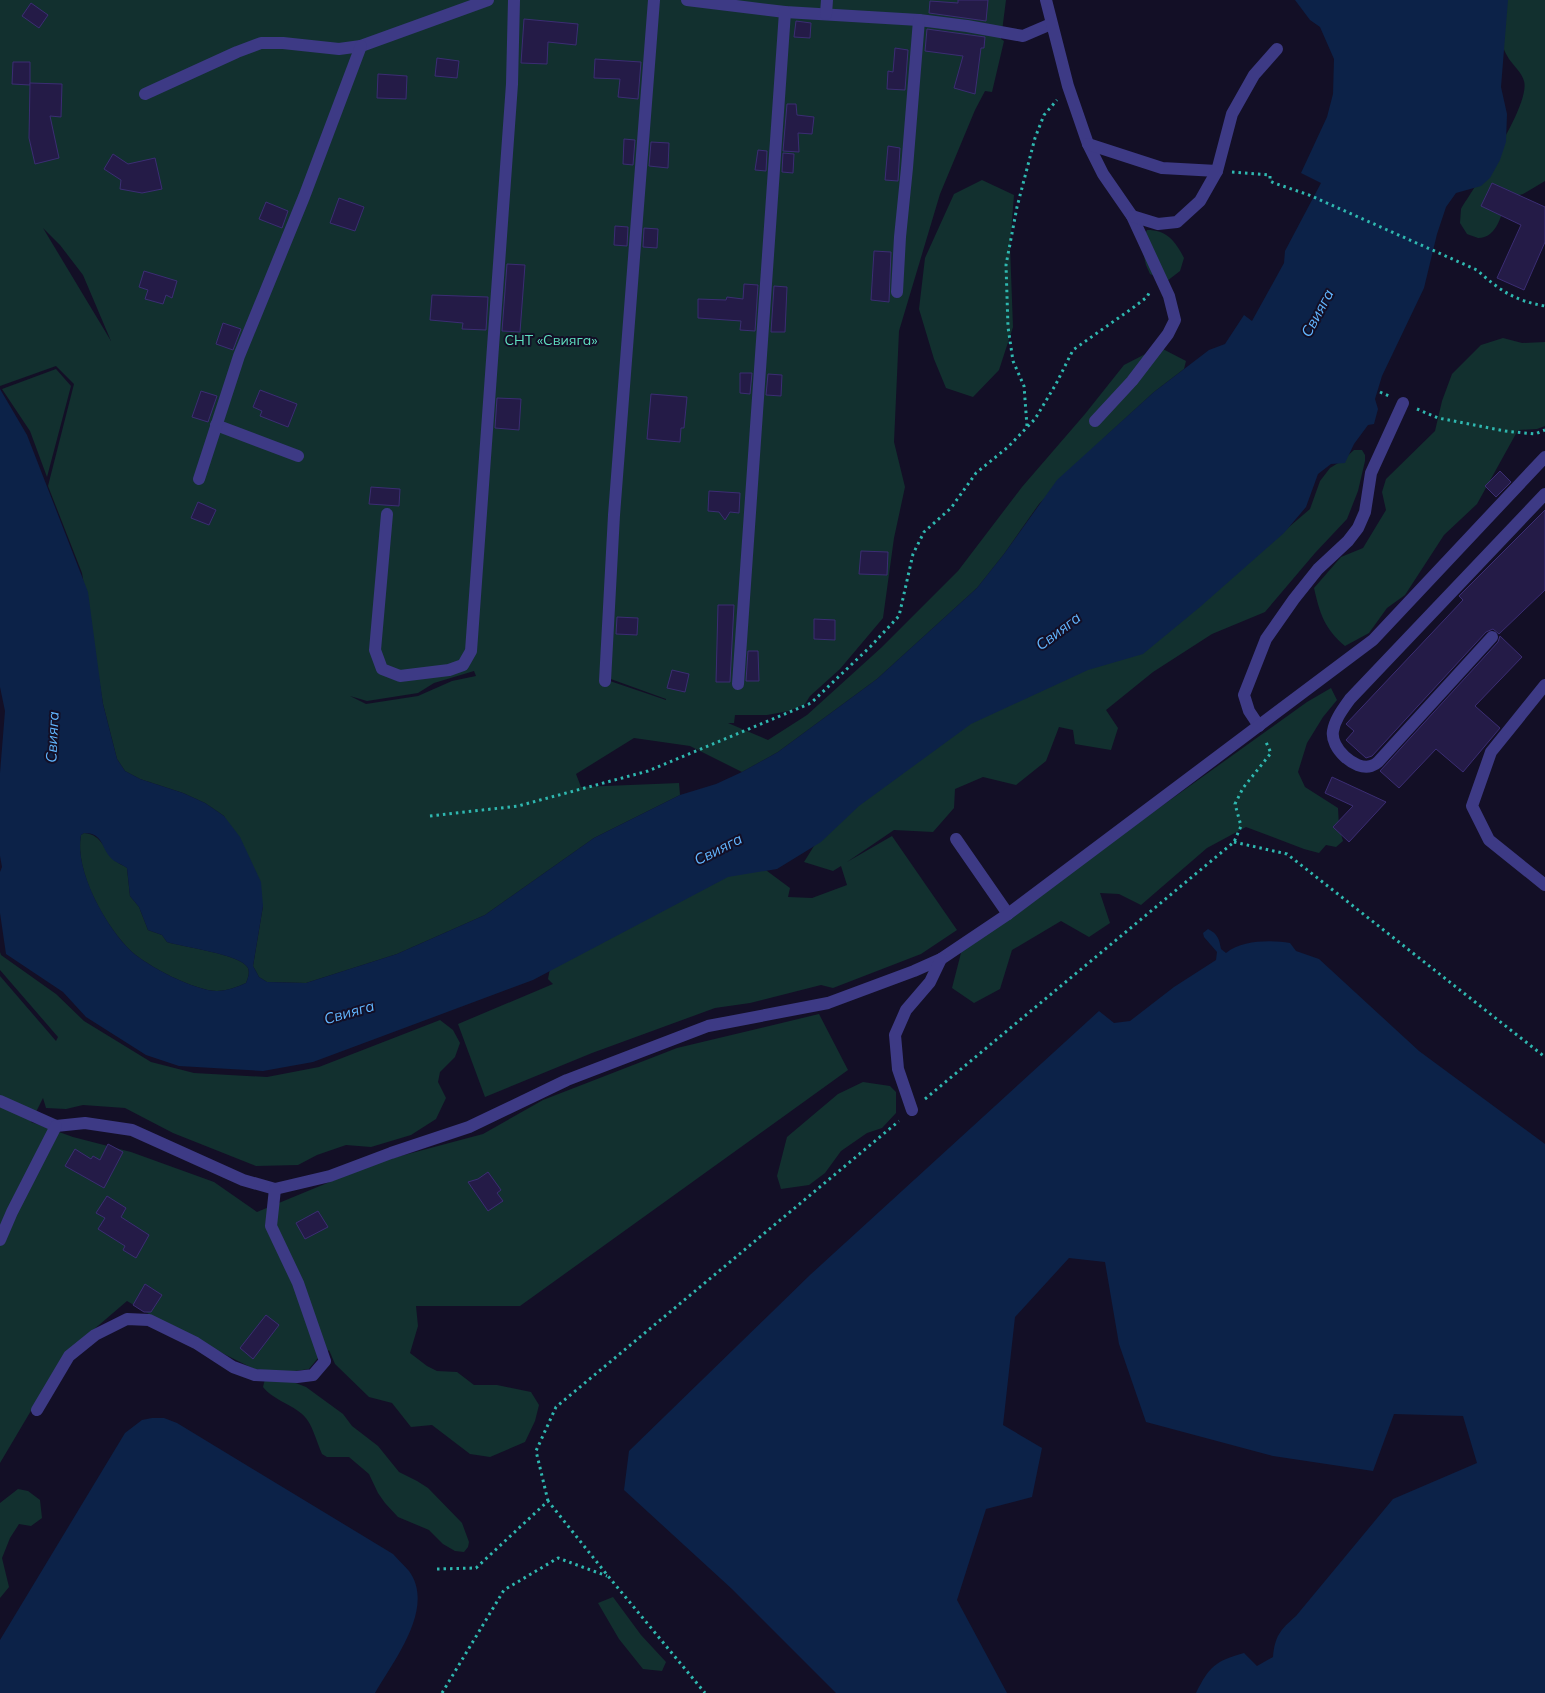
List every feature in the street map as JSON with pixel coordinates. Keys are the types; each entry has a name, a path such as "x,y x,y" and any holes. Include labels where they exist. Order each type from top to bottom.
{"street":[{"path":"145,94 236,52 261,43 283,42 339,48 361,46 488,0"},
{"path":"387,514 375,650 382,669 400,676 449,670 463,665 472,651 512,84 514,0"},
{"path":"605,681 614,515 654,0"},
{"path":"691,0 785,12 919,20 1023,36 1051,24"},
{"path":"826,14 828,0"},
{"path":"1046,0 1068,86 1088,144 1103,174 1132,216 1169,296 1175,320 1168,334 1132,381 1095,421"},
{"path":"738,684 785,12"},
{"path":"897,292 919,20"},
{"path":"199,479 239,356 304,197 361,46"},
{"path":"1132,216 1158,224 1176,222 1200,201 1217,171 1232,114 1254,75 1277,49"},
{"path":"1088,144 1162,168 1217,171"},
{"path":"1259,726 1249,711 1244,695 1266,639 1294,598 1358,528 1365,512 1371,472 1403,403"},
{"path":"216,425 298,456"},
{"path":"0,1100 56,1126 85,1123 132,1130 244,1180 275,1189 330,1176 391,1152 469,1126 567,1080 708,1026 828,1003 941,959 1008,914 1373,640 1545,457"},
{"path":"1492,637 1378,762 1370,767 1360,765 1343,756 1334,743 1333,732 1340,713 1350,699 1545,494"},
{"path":"1545,685 1491,752 1472,806 1489,840 1545,885"},
{"path":"956,839 1008,914"},
{"path":"912,1110 898,1069 895,1035 906,1010 930,982 941,959"},
{"path":"0,1240 12,1212 56,1126"},
{"path":"37,1410 69,1356 94,1335 127,1319 149,1320 196,1343 233,1366 255,1375 297,1377 313,1375 324,1361 298,1283 271,1226 275,1189"}],"path":[{"path":"1027,427 1024,386 1013,361 1008,327 1006,265 1017,207 1035,138 1044,115 1068,86"},
{"path":"1217,171 1270,175 1270,180 1274,183 1309,195 1477,270 1498,289 1529,303 1545,306"},
{"path":"430,816 518,806 648,771 811,703 871,646 899,616 913,554 924,532 951,508 976,473 1008,447 1035,418 1056,384 1073,350 1147,297 1160,276"},
{"path":"1403,403 1447,420 1505,431 1535,434 1545,430"},
{"path":"705,1693 548,1501 536,1451 556,1407 1234,842 1241,826 1235,804 1244,788 1271,752 1259,726"},
{"path":"1234,842 1287,854 1545,1057"},
{"path":"437,1569 476,1568 548,1501"},
{"path":"442,1693 504,1590 558,1558 608,1576"}],"green space":[{"name":"СНТ «Свияга»","path":"0,0 1006,0 1001,39 1004,41 992,92 985,91 975,110 940,194 899,331 894,442 905,487 894,538 883,618 840,669 810,696 805,704 789,711 767,715 735,715 734,723 728,723 768,740 807,715 882,647 958,571 1022,487 1085,414 1124,365 1159,347 1186,361 1184,369 1154,392 1106,436 1039,504 1004,554 977,588 877,679 778,752 742,772 690,746 634,738 576,774 581,787 679,783 680,795 594,838 485,915 397,954 306,983 267,982 259,977 253,966 263,906 224,816 205,803 183,793 140,779 125,771 117,759 103,704 82,573 48,486 74,384 56,366 0,386","holes":["43,228 60,245 83,275 111,341","474,671 476,676 452,681 418,696 366,704 350,696 367,701 418,693 434,683","601,678 608,678 666,700"]},
{"path":"1498,0 1545,0 1545,181 1523,194 1508,198 1495,229 1491,234 1478,238 1467,234 1460,223 1461,209 1511,126 1524,92 1523,78 1509,59 1500,37"},
{"path":"982,180 1014,195 1010,246 1013,327 999,370 973,397 946,388 934,359 919,309 925,258 954,194"},
{"path":"1147,230 1165,234 1174,242 1184,258 1180,271 1167,281 1150,274 1146,265 1141,243"},
{"path":"1503,338 1522,343 1545,342 1545,426 1537,429 1518,430 1477,504 1444,535 1405,595 1387,608 1369,633 1345,646 1332,633 1324,620 1318,606 1314,588 1341,557 1363,548 1386,510 1382,492 1386,479 1435,431 1442,401 1452,374 1481,345"},
{"path":"56,369 71,386 47,477 30,431 2,389"},
{"path":"1354,450 1362,450 1365,455 1365,461 1358,491 1347,519 1315,553 1265,612 1212,634 1153,672 1106,710 1118,728 1111,750 1075,744 1073,730 1059,727 1046,761 1016,785 983,777 955,789 954,808 933,832 894,830 847,862 892,836 957,930 921,954 833,988 821,985 750,1003 715,1008 592,1053 485,1097 458,1024 553,984 548,979 555,942 751,859 790,888 788,897 812,898 847,885 841,866 833,871 804,862 837,809 945,731 1233,575 1310,509 1320,481 1330,468"},
{"path":"1331,688 1337,700 1323,717 1307,743 1298,772 1305,787 1338,808 1339,827 1343,841 1336,847 1326,845 1319,853 1246,827 1207,848 1141,905 1119,894 1100,893 1110,923 1089,937 1061,921 1012,950 1000,989 974,1003 952,988 962,949 1307,702"},
{"path":"84,833 90,834 99,840 118,863 127,868 130,896 139,907 148,930 162,935 167,942 224,955 243,963 249,970 246,983 221,991 197,987 172,977 148,964 131,951 121,941 102,913 87,881 80,849 81,835"},
{"path":"0,952 1,955 56,994 84,1021 151,1062 194,1073 267,1077 319,1067 440,1020 453,1030 460,1043 455,1057 440,1072 438,1082 446,1098 436,1119 411,1135 371,1147 346,1145 317,1155 298,1165 256,1166 173,1133 125,1108 83,1105 66,1109 46,1108 43,1098 31,1122 73,1137 131,1152 214,1182 257,1212 378,1162 483,1134 543,1100 677,1048 819,1014 848,1070 520,1306 416,1306 418,1326 410,1353 427,1366 437,1371 457,1372 474,1385 497,1385 531,1392 539,1405 535,1421 525,1442 490,1457 470,1454 432,1425 411,1427 392,1403 369,1397 335,1364 329,1350 318,1358 309,1369 289,1372 254,1369 176,1330 127,1301 64,1355 0,1463 0,976 56,1041 58,1037 0,970"},
{"path":"863,1082 890,1086 896,1092 896,1113 882,1128 867,1133 841,1151 825,1173 809,1185 781,1189 777,1176 787,1137 838,1094"},
{"path":"265,1379 293,1382 306,1387 343,1414 352,1426 378,1446 399,1472 428,1488 462,1523 469,1542 464,1552 455,1551 443,1544 429,1530 398,1517 378,1493 369,1474 349,1457 327,1457 322,1454 308,1421 299,1411 268,1392 263,1387"},
{"path":"18,1489 28,1491 40,1500 42,1518 31,1526 19,1524 10,1538 2,1558 9,1587 0,1598 0,1503"},
{"path":"613,1597 641,1635 666,1662 662,1671 643,1669 619,1639 598,1603"}],"water":[{"name":"Свияга","path":"1295,0 1508,0 1501,87 1507,114 1506,142 1500,160 1490,178 1481,186 1456,193 1446,207 1437,234 1424,288 1382,376 1375,399 1378,409 1374,424 1368,425 1354,444 1345,463 1331,464 1318,474 1306,507 1284,533 1143,654 1088,670 971,724 859,806 821,842 777,869 728,877 533,980 313,1062 263,1071 179,1066 146,1055 86,1017 63,992 6,954 0,913 0,872 2,867 0,856 0,773 5,711 0,687 0,389 27,435 88,592 103,704 117,759 125,771 140,779 183,793 205,803 224,816 240,837 261,882 263,906 253,966 259,977 267,982 306,983 397,954 485,915 594,838 680,795 716,784 742,772 778,752 877,679 977,588 1057,480 1154,392 1209,350 1225,344 1244,315 1252,321 1284,263 1285,251 1321,183 1301,173 1327,117 1333,94 1334,59 1320,27 1310,20","holes":["84,833 95,835 101,841 112,859 127,868 130,896 139,907 148,930 162,935 167,942 223,955 243,963 249,970 246,983 221,991 197,987 159,970 131,951 121,941 102,913 87,881 80,849 81,835"]},
{"path":"1208,929 1216,935 1221,949 1226,953 1248,943 1274,941 1290,943 1296,951 1319,959 1419,1051 1545,1144 1545,1693 1196,1693 1209,1671 1219,1662 1244,1653 1257,1666 1273,1657 1277,1638 1282,1630 1296,1616 1393,1499 1477,1463 1463,1416 1394,1414 1373,1471 1273,1456 1146,1422 1119,1344 1105,1262 1069,1258 1015,1317 1003,1425 1042,1448 1032,1497 986,1509 957,1600 1007,1693 836,1693 732,1589 624,1490 629,1451 810,1275 1099,1011 1114,1023 1130,1021 1174,987 1216,960 1217,952 1204,937 1203,933"},
{"path":"164,1418 177,1423 393,1554 409,1571 416,1586 418,1601 415,1617 401,1650 375,1693 0,1693 0,1640 125,1433 142,1420"}],"building":[{"path":"958,0 988,0 986,21 929,13 930,1 958,3"},
{"path":"31,3 48,15 39,28 22,16"},
{"path":"524,19 578,24 576,45 548,42 547,64 521,63"},
{"path":"796,21 811,23 810,38 794,37"},
{"path":"927,29 985,37 984,48 981,48 975,94 954,88 963,56 925,51"},
{"path":"895,48 908,50 905,90 887,89 888,71 893,72"},
{"path":"437,58 459,61 457,78 435,76"},
{"path":"595,59 641,62 638,99 618,97 620,79 594,78"},
{"path":"13,62 30,62 30,85 12,84"},
{"path":"378,74 407,76 406,99 377,98"},
{"path":"30,83 62,84 61,117 50,116 59,158 35,164 29,138"},
{"path":"787,104 796,104 797,115 814,117 812,134 798,133 799,152 783,151"},
{"path":"624,139 635,140 633,165 623,164"},
{"path":"651,142 669,143 668,168 649,166"},
{"path":"888,146 900,148 898,181 885,180"},
{"path":"758,150 767,151 766,171 755,170"},
{"path":"783,153 794,154 793,173 782,172"},
{"path":"113,154 128,164 155,158 162,189 142,193 120,189 121,180 104,169"},
{"path":"1492,183 1545,207 1545,242 1524,290 1497,278 1521,225 1481,206"},
{"path":"339,198 364,207 355,231 330,223"},
{"path":"266,202 288,211 282,228 259,219"},
{"path":"615,226 628,227 627,246 614,245"},
{"path":"644,228 658,229 657,248 643,247"},
{"path":"874,251 891,252 889,302 871,300"},
{"path":"507,264 525,265 520,332 502,331"},
{"path":"144,271 177,281 172,298 166,295 163,304 145,299 148,290 139,287"},
{"path":"744,284 758,285 755,331 740,330 741,321 698,318 698,299 726,300 727,297 743,299"},
{"path":"774,286 787,287 785,332 771,332"},
{"path":"432,295 488,297 486,330 462,329 463,323 430,320"},
{"path":"223,323 241,329 233,350 216,344"},
{"path":"740,373 752,373 750,394 740,393"},
{"path":"768,374 782,375 781,396 766,395"},
{"path":"260,390 297,404 288,427 260,416 262,411 253,407"},
{"path":"201,391 217,396 208,422 192,417"},
{"path":"651,394 687,397 684,428 681,428 680,442 647,439"},
{"path":"497,398 521,399 519,430 495,428"},
{"path":"1500,471 1511,482 1496,497 1485,486"},
{"path":"371,487 400,489 399,506 369,504"},
{"path":"709,491 740,493 739,513 730,512 725,520 719,512 708,511"},
{"path":"198,502 216,510 209,525 191,518"},
{"path":"1545,510 1545,590 1499,634 1493,629 1486,632 1372,756 1366,758 1346,740 1354,731 1346,724 1463,600 1459,596"},
{"path":"861,551 888,552 887,575 859,574"},
{"path":"718,605 734,605 730,682 716,682"},
{"path":"617,617 638,618 637,635 616,634"},
{"path":"814,619 835,620 835,640 814,639"},
{"path":"1500,636 1522,657 1475,706 1500,728 1463,772 1436,749 1399,788 1380,771 1498,642"},
{"path":"748,651 758,651 759,681 746,681"},
{"path":"672,670 689,674 685,692 667,688"},
{"path":"1332,777 1386,802 1349,842 1333,827 1353,806 1325,793"},
{"path":"108,1144 123,1152 104,1188 65,1166 75,1149 91,1159 93,1156 100,1160"},
{"path":"488,1172 501,1190 497,1193 503,1201 488,1211 468,1182 478,1179"},
{"path":"107,1196 126,1208 121,1217 149,1235 136,1258 123,1250 125,1246 98,1229 105,1218 96,1213"},
{"path":"318,1211 328,1227 305,1239 296,1223"},
{"path":"145,1284 162,1295 151,1312 144,1312 133,1305"},
{"path":"266,1315 279,1325 253,1359 240,1348"}]}
